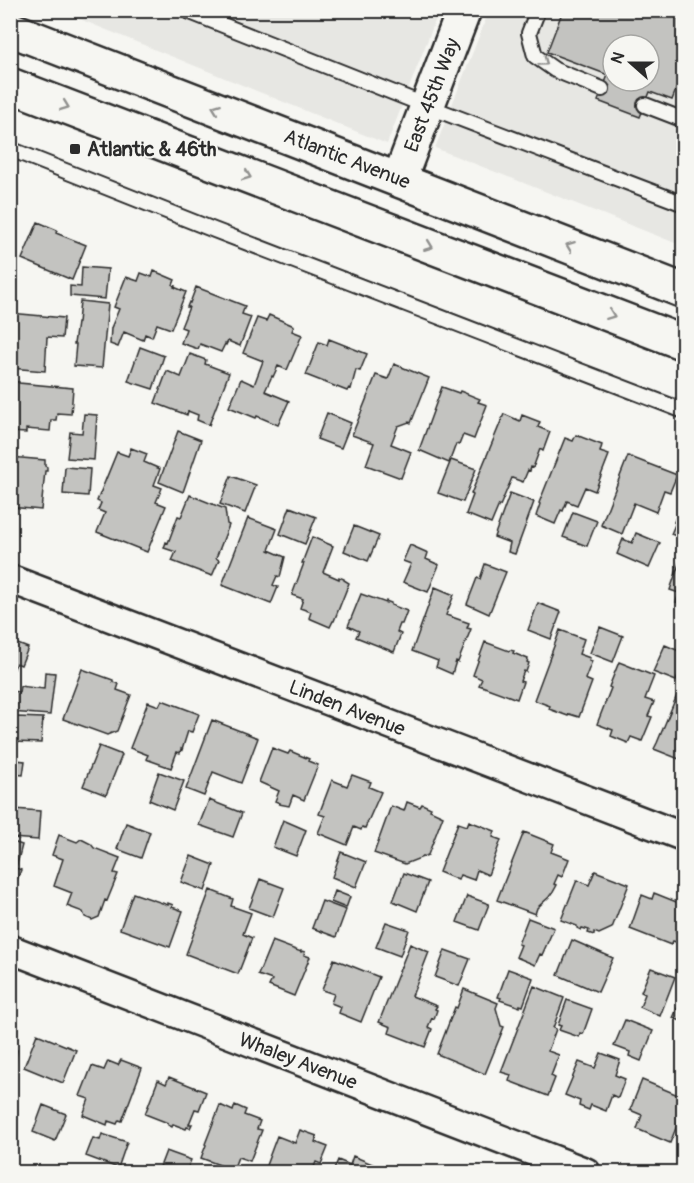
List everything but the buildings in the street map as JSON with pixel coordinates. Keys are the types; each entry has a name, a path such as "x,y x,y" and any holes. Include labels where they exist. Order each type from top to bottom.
{"main road":[{"name":"East 45th Way","path":"399,180 464,10"},
{"name":"Atlantic Avenue","path":"10,29 684,291"},
{"path":"10,85 684,343"}],"street":[{"name":"Linden Avenue","path":"10,579 684,837"},
{"name":"Whaley Avenue","path":"10,949 586,1173"}],"lane":[{"path":"184,10 684,204"},
{"path":"538,10 529,33 536,56 555,70 601,88"},
{"path":"645,105 684,120"},
{"path":"10,149 684,411"}],"shaded area":[{"path":"60,11 439,11 387,144"},
{"path":"489,11 683,11 683,246 435,148"}],"place":[{"name":"Atlantic & 46th","path":"75,149"}]}
